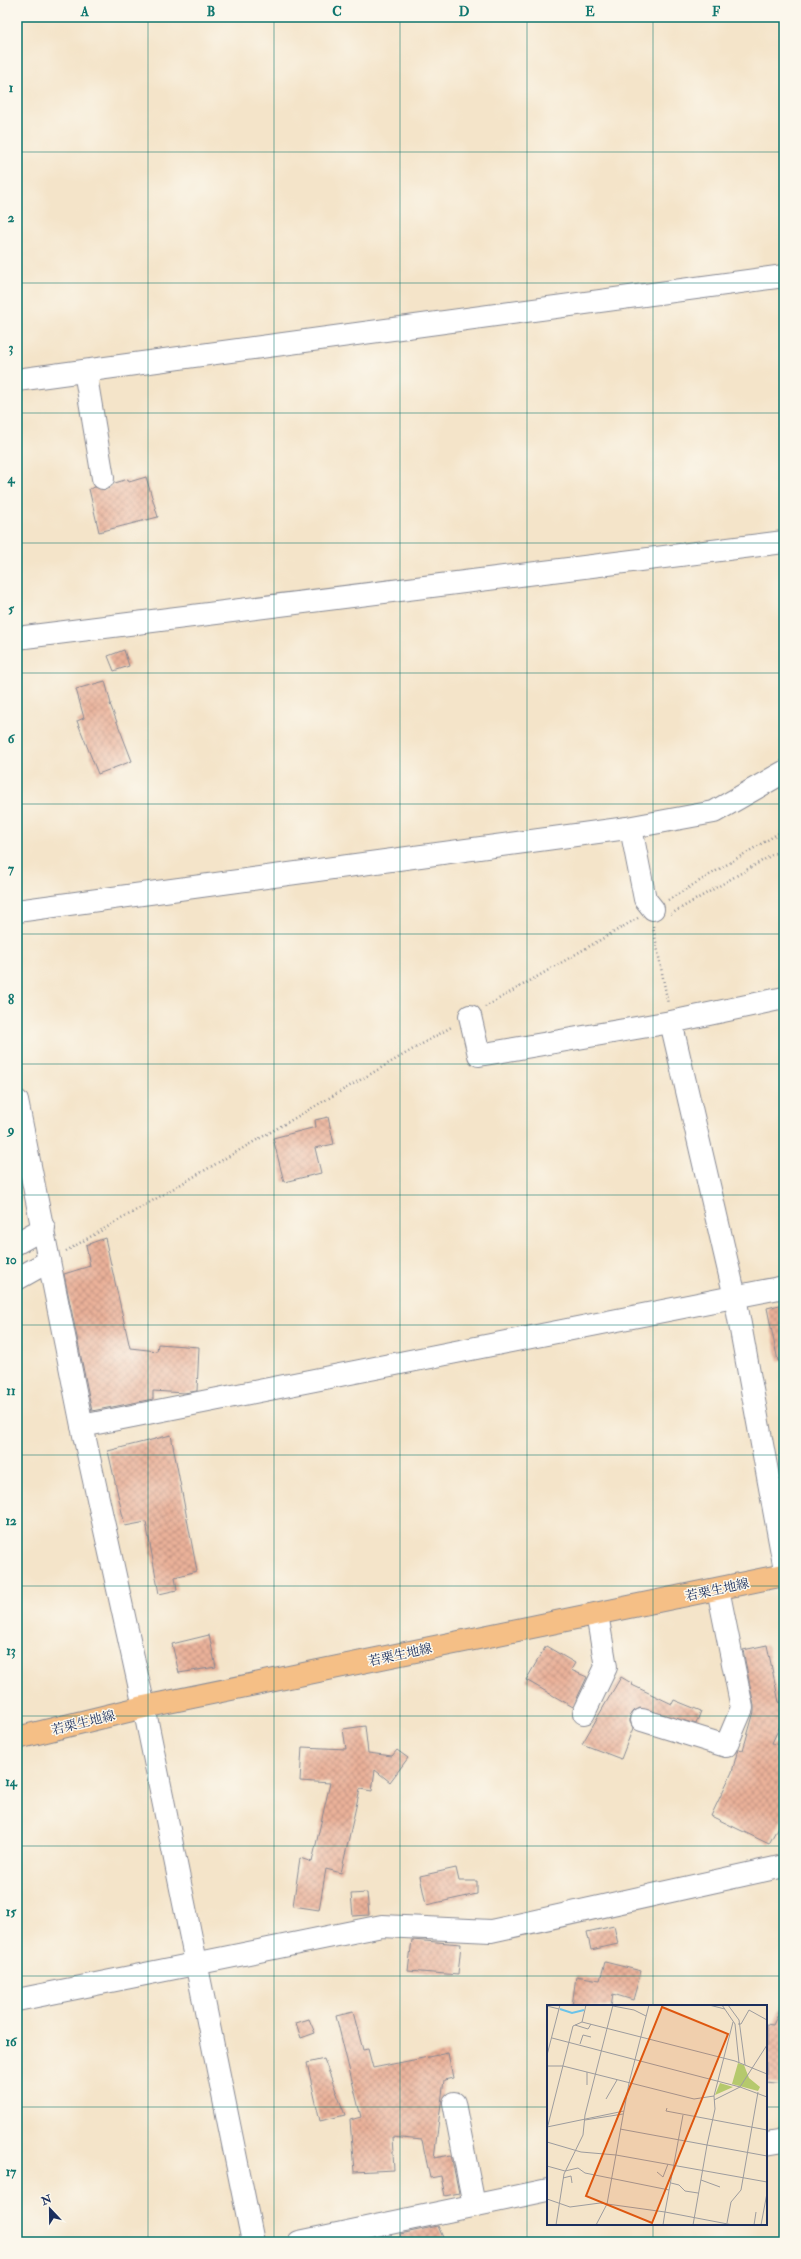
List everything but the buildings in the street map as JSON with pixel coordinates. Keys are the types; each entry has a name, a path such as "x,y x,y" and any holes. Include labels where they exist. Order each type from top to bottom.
{"main road":[{"name":"若栗生地線","path":"17,1738 144,1707 784,1575"}],"street":[{"path":"17,380 784,276"},
{"path":"85,370 103,478"},
{"path":"17,638 784,542"},
{"path":"17,911 631,828 714,812 784,772"},
{"path":"631,828 644,899 659,916"},
{"path":"470,1016 479,1055 672,1022 784,998"},
{"path":"672,1022 735,1297 784,1564"},
{"path":"17,1101 44,1228 49,1261 82,1426 144,1707 253,2242"},
{"path":"17,1243 44,1228"},
{"path":"17,1279 49,1261"},
{"path":"82,1426 784,1287"},
{"path":"642,1720 726,1746 742,1708 718,1589"},
{"path":"584,1713 606,1668 597,1614"},
{"path":"17,2000 382,1926 491,1931 784,1866"},
{"path":"454,2103 474,2205"},
{"path":"767,2144 784,2141"},
{"path":"299,2242 547,2190"}],"path":[{"path":"672,1022 652,925 659,916 784,830"},
{"path":"49,1261 470,1016 784,848"}]}
